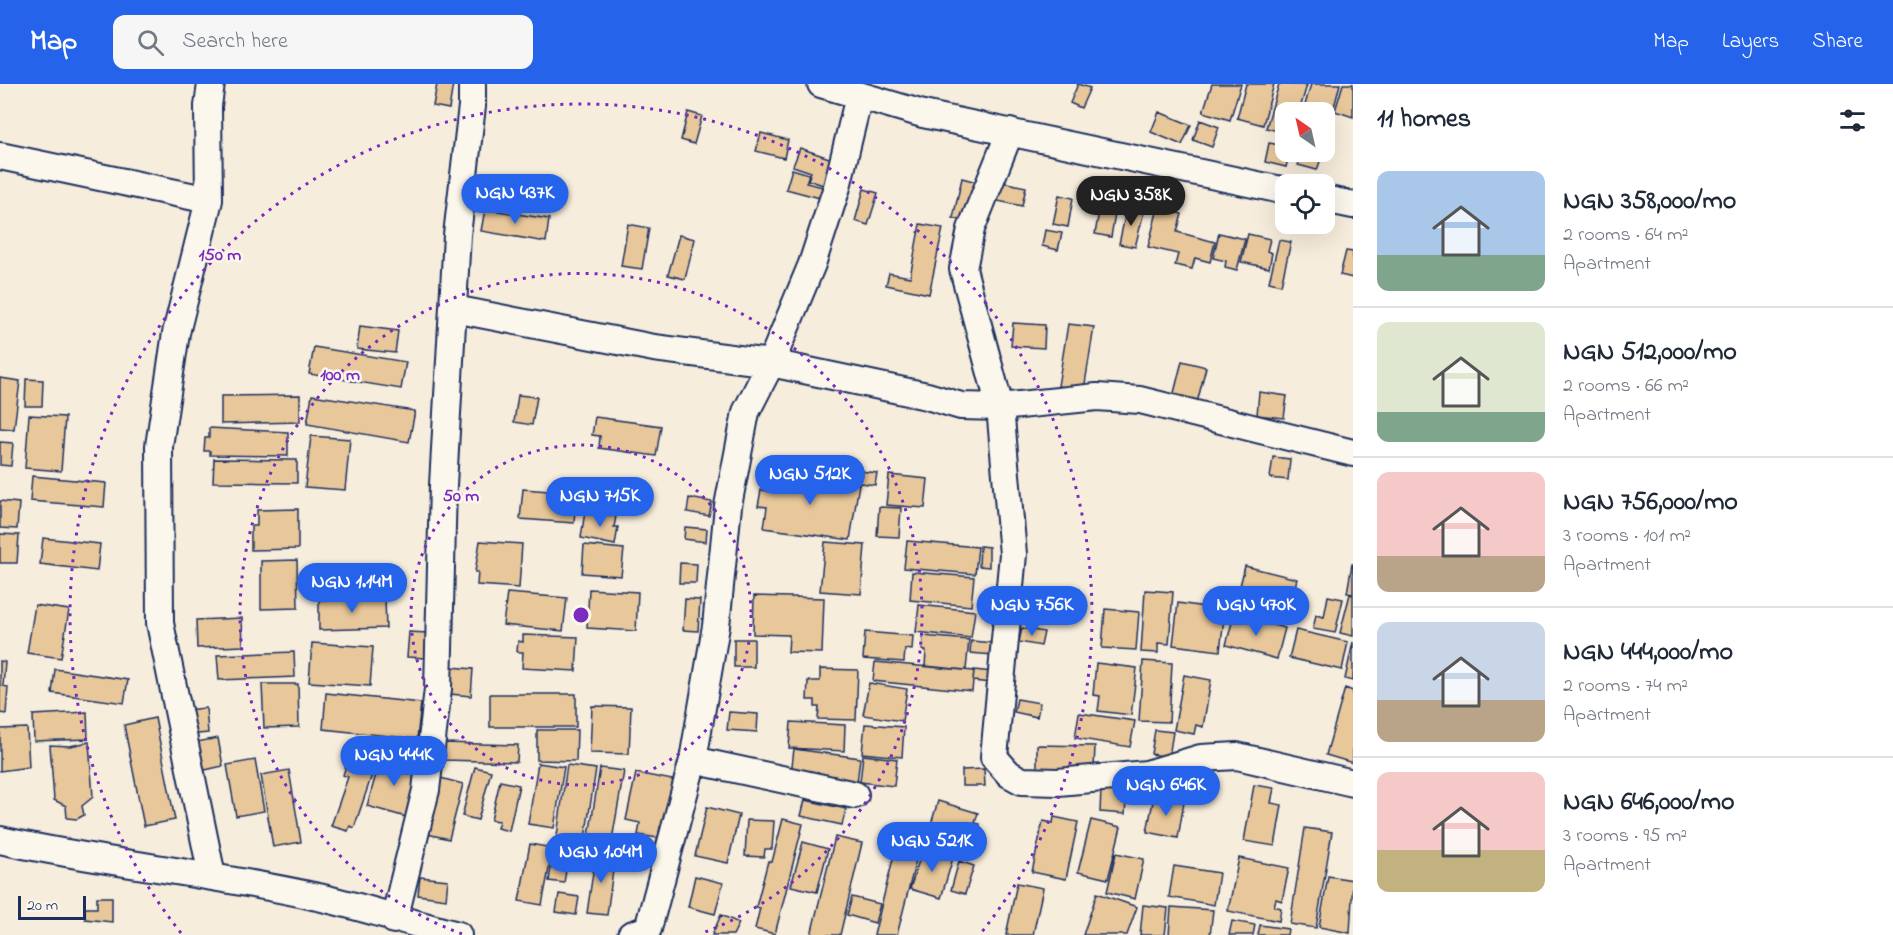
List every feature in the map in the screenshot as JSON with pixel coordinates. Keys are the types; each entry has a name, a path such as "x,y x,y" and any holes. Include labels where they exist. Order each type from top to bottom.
{"street":[{"path":"211,84 207,106 209,200 176,333 159,446 160,622 212,876"},
{"path":"394,920 426,790 438,689 443,485 457,235 472,106 472,84"},
{"path":"821,84 923,114 1275,189"},
{"path":"644,933 693,760 716,626 728,506 746,412 771,363 812,264 837,188 859,96"},
{"path":"1011,132 971,229 963,269 1000,407 1013,554 994,757 1009,774 1022,781 1058,782 1147,774 1201,758 1237,756 1353,783"},
{"path":"0,156 209,200"},
{"path":"1335,201 1353,205"},
{"path":"454,309 654,348 771,363 927,396 961,406 1000,407 1097,397 1140,400 1353,453"},
{"path":"693,760 855,795"},
{"path":"0,840 81,858 212,876 315,896 394,920 458,935"}],"building":[{"path":"437,84 453,84 449,109 433,106"},
{"path":"1078,84 1090,88 1081,108 1070,103"},
{"path":"1212,84 1241,84 1230,120 1203,112"},
{"path":"1246,84 1274,84 1263,125 1237,118"},
{"path":"1279,84 1307,85 1302,102 1275,102 1275,130 1266,128"},
{"path":"1311,84 1340,84 1335,103 1306,102"},
{"path":"1343,84 1353,84 1353,117 1335,111"},
{"path":"688,112 702,116 694,144 681,140"},
{"path":"1159,112 1191,125 1182,145 1151,132"},
{"path":"1200,120 1219,127 1212,147 1193,140"},
{"path":"761,133 788,140 784,158 756,151"},
{"path":"1269,143 1275,144 1275,162 1287,162 1286,167 1265,162"},
{"path":"800,148 832,159 823,185 808,180 811,172 793,166"},
{"path":"1299,162 1320,162 1317,170 1298,165"},
{"path":"792,169 809,174 806,183 823,187 820,198 786,189"},
{"path":"962,178 977,182 968,222 953,218"},
{"path":"1002,182 1026,187 1022,206 998,201"},
{"path":"864,189 878,193 868,225 855,221"},
{"path":"1059,195 1073,198 1068,227 1053,224"},
{"path":"1127,207 1144,212 1135,247 1119,244"},
{"path":"1158,208 1182,214 1177,232 1215,242 1210,262 1195,258 1192,269 1175,265 1178,254 1148,247"},
{"path":"485,209 549,219 546,242 481,231"},
{"path":"1099,211 1115,213 1111,237 1095,234"},
{"path":"628,224 649,228 642,269 621,266"},
{"path":"920,224 943,228 929,294 886,285 889,273 910,277"},
{"path":"1045,230 1062,233 1058,250 1042,246"},
{"path":"1219,233 1245,239 1237,270 1225,267 1226,261 1213,258"},
{"path":"1248,234 1270,239 1267,251 1272,253 1269,268 1241,262"},
{"path":"679,235 695,239 685,279 668,275"},
{"path":"1279,240 1291,242 1281,285 1269,282"},
{"path":"1346,251 1353,252 1353,278 1340,275"},
{"path":"1013,323 1045,325 1044,348 1011,346"},
{"path":"1068,324 1094,327 1084,390 1058,386"},
{"path":"360,326 398,331 395,353 357,349"},
{"path":"314,347 406,362 401,389 309,374"},
{"path":"1182,361 1206,367 1195,411 1171,405"},
{"path":"0,378 20,381 14,429 0,428"},
{"path":"26,379 43,380 42,406 25,406"},
{"path":"1259,392 1287,396 1284,418 1257,415"},
{"path":"300,395 300,422 221,424 221,396"},
{"path":"312,395 415,411 409,442 307,424"},
{"path":"518,395 537,397 532,425 514,422"},
{"path":"29,415 65,417 61,471 25,468"},
{"path":"595,417 661,426 656,456 599,448 600,436 592,435"},
{"path":"209,428 288,432 288,456 210,455 210,451 204,451 205,438 209,438"},
{"path":"311,436 350,439 345,490 305,487"},
{"path":"0,442 13,443 11,466 0,465"},
{"path":"1273,457 1290,459 1288,480 1270,478"},
{"path":"214,459 297,460 297,483 213,482"},
{"path":"842,469 877,473 875,485 840,480"},
{"path":"772,472 859,484 850,540 764,528 767,507 758,506 761,490 769,491"},
{"path":"889,475 928,479 925,508 886,505"},
{"path":"32,476 106,483 104,507 30,501"},
{"path":"589,481 616,485 617,481 631,483 625,515 584,508"},
{"path":"523,489 576,493 574,523 520,519"},
{"path":"689,498 712,502 709,516 687,512"},
{"path":"0,501 19,503 17,529 0,528"},
{"path":"879,507 901,508 899,537 877,536"},
{"path":"298,509 298,549 251,550 251,526 257,526 257,510"},
{"path":"585,511 616,516 614,527 618,527 615,545 581,538"},
{"path":"685,527 707,529 706,542 684,539"},
{"path":"0,534 19,535 17,563 0,563"},
{"path":"43,538 100,544 97,571 40,564"},
{"path":"480,541 522,544 519,588 477,585 478,572 475,572"},
{"path":"907,541 978,547 975,574 904,568"},
{"path":"825,542 865,545 861,594 820,591"},
{"path":"584,545 624,549 621,576 582,573"},
{"path":"980,546 989,547 989,567 979,566"},
{"path":"297,560 298,608 261,609 261,561"},
{"path":"680,563 697,564 696,583 679,583"},
{"path":"1353,564 1353,594 1347,593"},
{"path":"1245,566 1297,579 1286,619 1235,606"},
{"path":"912,572 974,577 971,606 910,600"},
{"path":"589,589 638,592 636,631 587,628"},
{"path":"1145,590 1173,592 1169,644 1158,643 1158,653 1141,652"},
{"path":"507,593 567,598 563,631 503,625"},
{"path":"1350,594 1353,595 1353,636 1340,633"},
{"path":"754,596 824,598 822,653 788,652 789,635 753,634"},
{"path":"1328,596 1343,599 1335,633 1313,629 1316,615 1324,617"},
{"path":"385,598 386,628 319,630 319,600"},
{"path":"685,599 700,600 698,631 683,630"},
{"path":"1178,603 1225,610 1220,651 1173,645"},
{"path":"35,605 69,610 61,658 27,653"},
{"path":"919,605 975,611 971,638 916,632"},
{"path":"1105,609 1139,612 1136,650 1102,648"},
{"path":"1234,615 1285,628 1277,659 1226,645"},
{"path":"242,618 243,646 197,648 196,620"},
{"path":"1022,628 1044,632 1041,646 1019,642"},
{"path":"1296,630 1348,642 1342,670 1289,658"},
{"path":"409,632 428,633 426,658 407,657"},
{"path":"865,632 913,636 912,650 905,649 904,662 863,659"},
{"path":"523,635 578,637 576,671 522,668 523,652 517,652 518,641 523,642"},
{"path":"923,636 969,640 966,670 925,666 926,651 922,650"},
{"path":"734,639 754,639 754,667 734,667"},
{"path":"971,641 994,643 993,655 970,653"},
{"path":"1353,642 1353,681 1345,679"},
{"path":"312,643 373,647 370,686 309,682"},
{"path":"294,652 295,677 219,680 217,655"},
{"path":"0,661 5,662 3,686 8,687 6,714 0,713"},
{"path":"1143,661 1172,663 1169,722 1139,721"},
{"path":"875,662 974,671 972,691 873,681"},
{"path":"1096,663 1137,668 1131,715 1098,711 1100,696 1093,695"},
{"path":"452,667 473,669 471,696 450,694"},
{"path":"55,669 128,680 124,703 52,693"},
{"path":"820,669 858,670 856,720 818,719 819,707 815,707 815,700 807,700 808,681 820,681"},
{"path":"974,670 992,672 991,683 973,681"},
{"path":"1184,675 1211,680 1203,727 1196,725 1194,734 1174,730"},
{"path":"869,683 907,689 902,721 863,715"},
{"path":"262,684 298,684 299,727 264,728"},
{"path":"1345,688 1353,691 1353,763 1326,755"},
{"path":"326,693 421,703 417,739 323,729"},
{"path":"490,694 576,694 576,727 490,727"},
{"path":"1017,699 1040,703 1037,717 1014,712"},
{"path":"592,706 631,707 629,754 590,753"},
{"path":"206,708 208,733 187,735 185,710"},
{"path":"87,712 88,739 34,741 33,715"},
{"path":"729,712 758,714 757,732 727,730"},
{"path":"1079,713 1135,721 1130,747 1075,738"},
{"path":"155,718 175,820 144,826 124,725"},
{"path":"791,722 845,725 844,751 789,748"},
{"path":"865,724 904,727 902,757 862,753"},
{"path":"27,728 29,767 0,771 0,729"},
{"path":"537,730 577,730 576,761 537,760"},
{"path":"1155,730 1173,732 1169,757 1151,754"},
{"path":"218,738 223,766 196,772 191,743"},
{"path":"89,742 93,797 82,806 84,815 77,819 67,818 66,806 54,800 50,745 70,746"},
{"path":"444,743 518,745 517,762 444,760"},
{"path":"1037,745 1095,746 1094,769 1037,768"},
{"path":"794,749 860,758 857,783 791,774"},
{"path":"356,753 377,760 354,828 350,826 348,831 331,826 348,777 343,775 350,754 355,756"},
{"path":"863,755 897,759 894,786 860,782"},
{"path":"381,757 420,768 406,817 367,806"},
{"path":"255,760 264,811 236,816 227,765"},
{"path":"538,763 564,767 554,828 528,824"},
{"path":"567,765 596,769 582,857 578,856 577,867 553,864"},
{"path":"475,767 491,771 478,820 462,816"},
{"path":"600,768 624,771 612,840 589,836"},
{"path":"984,769 985,786 962,786 962,770"},
{"path":"289,770 301,842 273,847 261,775"},
{"path":"636,773 683,782 674,830 660,827 658,838 638,835 640,823 626,820"},
{"path":"437,777 463,784 449,839 423,833"},
{"path":"1173,780 1188,780 1187,799 1172,799"},
{"path":"500,781 519,785 509,831 497,828 499,821 491,820"},
{"path":"1254,785 1274,788 1271,803 1282,805 1275,846 1244,841"},
{"path":"1101,789 1127,791 1125,814 1100,812"},
{"path":"1154,796 1184,802 1178,838 1147,832"},
{"path":"805,800 846,809 842,825 801,816"},
{"path":"938,801 978,813 975,823 980,824 973,845 968,844 964,856 925,844"},
{"path":"707,807 739,815 728,863 695,856"},
{"path":"1054,817 1078,822 1066,879 1032,872 1043,821 1053,823"},
{"path":"783,819 803,824 775,934 755,929 760,908 756,907 768,861 772,862"},
{"path":"747,820 774,821 772,849 765,849 764,857 745,856"},
{"path":"1091,820 1121,827 1108,879 1078,872"},
{"path":"1305,828 1332,832 1316,928 1290,924"},
{"path":"835,837 862,843 840,935 811,935"},
{"path":"803,842 828,849 817,892 791,886"},
{"path":"530,844 553,848 542,905 519,901"},
{"path":"896,847 918,852 897,935 874,935"},
{"path":"923,848 953,858 941,898 910,889"},
{"path":"596,852 615,855 607,915 587,913"},
{"path":"1116,853 1144,859 1135,899 1107,892"},
{"path":"1239,858 1289,868 1282,901 1276,899 1274,906 1281,908 1279,921 1228,911"},
{"path":"959,861 974,866 965,894 951,890"},
{"path":"1174,866 1219,873 1214,905 1169,897"},
{"path":"551,868 566,870 564,883 549,881"},
{"path":"695,876 723,883 715,914 688,907"},
{"path":"1328,876 1353,880 1350,933 1319,927"},
{"path":"420,877 448,880 446,899 418,895"},
{"path":"1017,883 1043,888 1033,935 1006,935"},
{"path":"1097,893 1137,907 1127,935 1083,935"},
{"path":"559,894 579,897 576,915 556,912"},
{"path":"97,897 112,897 112,922 85,919 85,908 97,908"},
{"path":"852,897 880,904 875,923 847,915"},
{"path":"1143,905 1168,908 1165,935 1140,935"},
{"path":"1171,907 1213,910 1210,935 1169,935"},
{"path":"721,915 739,923 733,935 712,935"},
{"path":"1232,921 1255,925 1253,935 1229,935"},
{"path":"1260,925 1288,929 1287,935 1258,935"}]}
